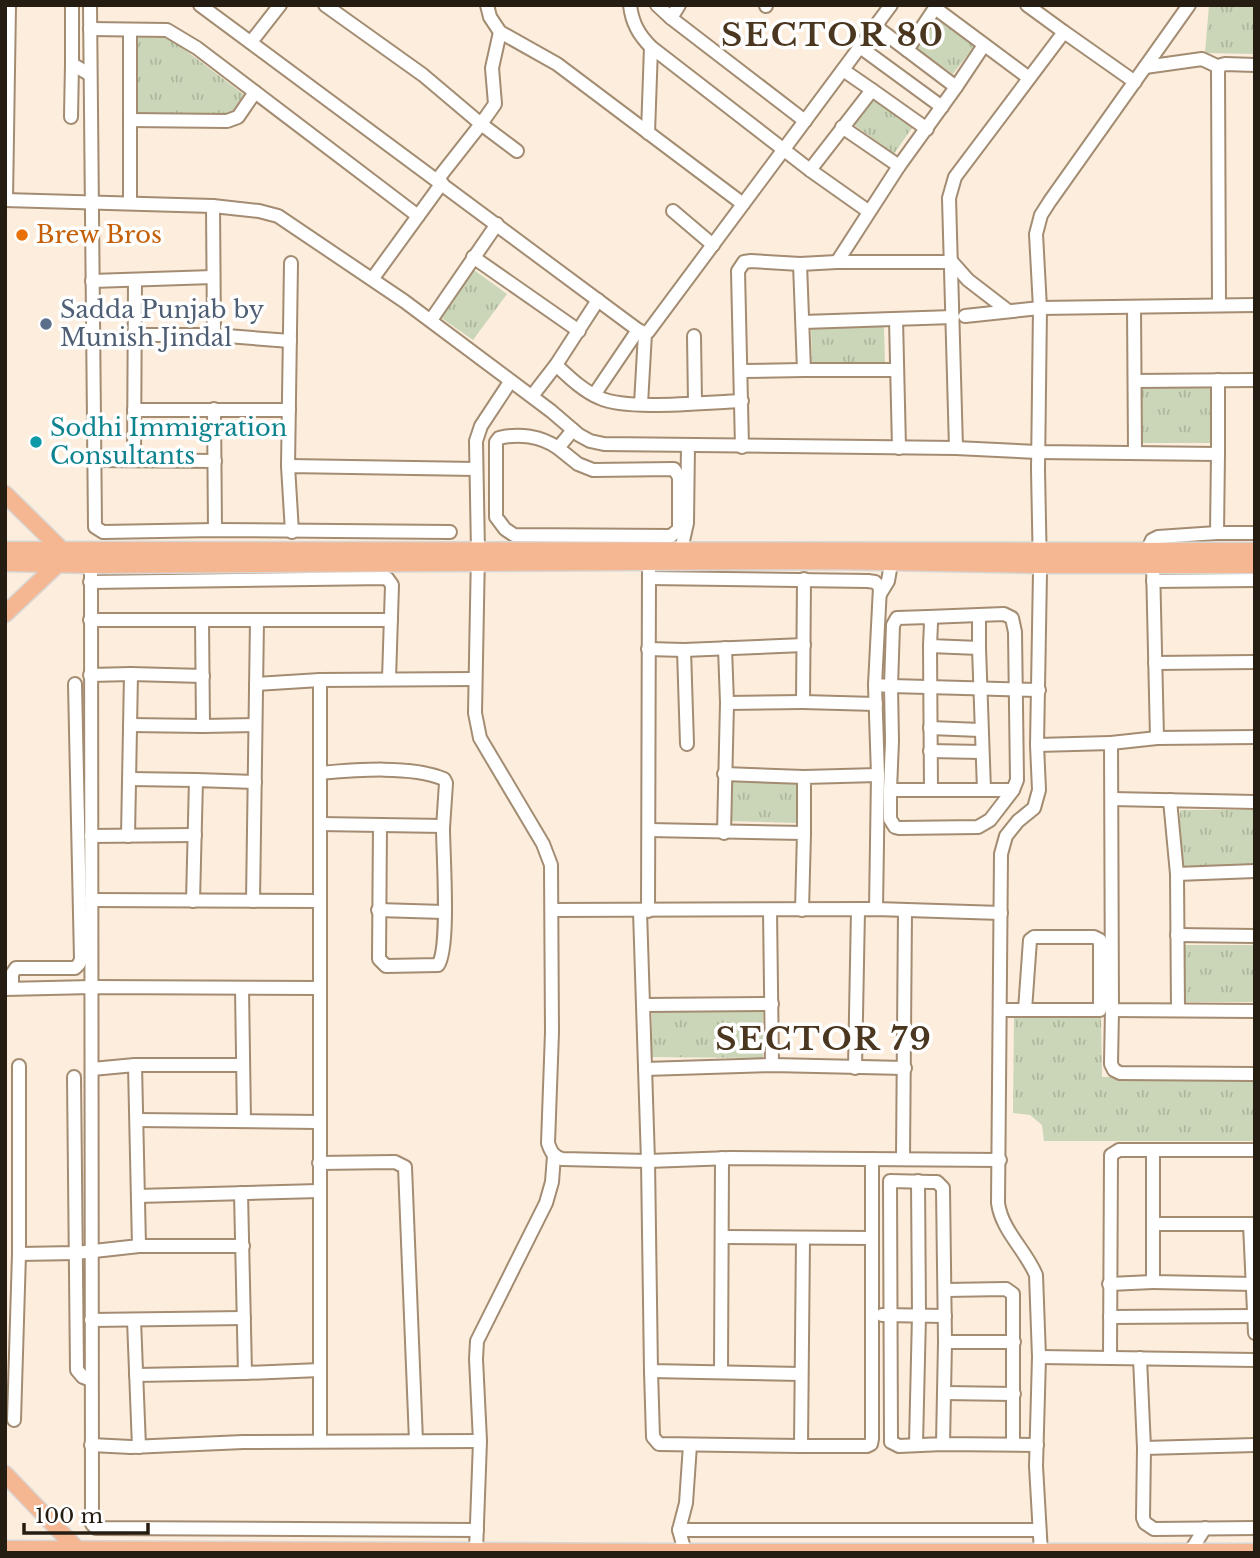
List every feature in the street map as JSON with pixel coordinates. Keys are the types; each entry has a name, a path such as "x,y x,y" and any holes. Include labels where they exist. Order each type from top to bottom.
{"main road":[{"path":"5,494 60,557"},
{"path":"5,550 60,557 134,573 342,571 477,557 681,550 1040,558 1151,566 1255,565"},
{"path":"1151,566 1255,551"},
{"path":"5,563 152,552 399,552 649,571 829,561 891,564 1040,558"},
{"path":"5,614 60,557"},
{"path":"5,1474 77,1549"},
{"path":"5,1549 1255,1552"}],"street":[{"path":"9,5 6,200 213,206 278,216 373,278 590,441 604,444 741,447 956,448 1038,452 1218,454"},
{"path":"71,117 72,5"},
{"path":"90,5 95,527 103,533 151,530 450,532"},
{"path":"200,5 641,332 648,332 891,5"},
{"path":"251,42 280,5"},
{"path":"325,5 423,75 517,151"},
{"path":"487,5 500,32 547,57 743,204"},
{"path":"630,5 640,37 651,47 783,150 868,211"},
{"path":"657,5 805,121"},
{"path":"671,18 679,5"},
{"path":"1027,5 1135,82"},
{"path":"1041,1553 1036,1275 1000,1216 998,1203 1002,854 1006,836 1018,821 1034,808 1038,799 1040,307 1036,234 1041,215 1189,5"},
{"path":"906,50 936,7 1029,78"},
{"path":"875,26 956,87"},
{"path":"90,29 167,30 197,48 418,216"},
{"path":"130,30 130,203"},
{"path":"373,278 495,104 492,68 500,32"},
{"path":"956,448 959,317 951,262 951,186 960,169 1064,32"},
{"path":"836,262 868,211 984,45"},
{"path":"648,133 651,47"},
{"path":"860,47 942,107"},
{"path":"1145,67 1202,59 1219,67"},
{"path":"72,64 89,74"},
{"path":"1219,67 1225,64 1255,65"},
{"path":"1219,67 1219,305"},
{"path":"843,71 926,129"},
{"path":"810,170 872,90"},
{"path":"130,120 227,121 238,117 255,92"},
{"path":"842,127 899,166"},
{"path":"213,206 214,335"},
{"path":"673,211 713,245"},
{"path":"430,320 497,224"},
{"path":"473,257 579,331"},
{"path":"741,447 738,271 744,262 951,262 968,280 1007,310"},
{"path":"291,263 288,466 292,532"},
{"path":"800,264 804,370"},
{"path":"92,281 213,277"},
{"path":"134,460 135,280"},
{"path":"532,396 556,365 598,300"},
{"path":"803,322 959,317 1040,307 1255,305"},
{"path":"1134,307 1135,452"},
{"path":"897,319 899,448"},
{"path":"594,395 641,332"},
{"path":"641,332 641,404"},
{"path":"135,335 214,335 290,341"},
{"path":"694,335 695,402"},
{"path":"556,365 594,395 615,402 641,404 742,401"},
{"path":"741,372 897,370"},
{"path":"1217,533 1218,380"},
{"path":"1135,381 1255,380"},
{"path":"476,1552 480,1441 477,1341 546,1203 552,1182 554,1156 548,1143 552,1032 549,855 480,738 475,713 476,441 481,426 510,382"},
{"path":"214,409 215,530"},
{"path":"134,410 289,410"},
{"path":"558,448 573,430"},
{"path":"527,436 538,438 558,448 578,464 593,470 674,469 679,477 679,529 671,536 514,535 505,529 495,512 496,442 499,438 527,436"},
{"path":"681,550 687,523 688,445"},
{"path":"93,460 215,461"},
{"path":"288,466 476,469"},
{"path":"151,530 152,552"},
{"path":"399,531 399,552"},
{"path":"1157,738 1152,540 1158,537 1255,533"},
{"path":"880,594 888,580 891,564"},
{"path":"90,565 92,1524 96,1528 477,1530"},
{"path":"1151,566 1255,580"},
{"path":"342,571 387,578 392,585 389,680"},
{"path":"872,1159 871,1444 690,1446 654,1442 644,1005 644,911 649,830 649,571 875,582 880,587 875,685 878,775 876,909"},
{"path":"90,582 134,573"},
{"path":"803,702 804,579"},
{"path":"1004,614 1012,618 1015,632 1017,780 1013,790 990,820 978,827 899,828 891,824 890,819 894,621 902,617 979,615 1004,614"},
{"path":"979,615 980,730 984,790"},
{"path":"928,617 931,623 930,790"},
{"path":"90,620 391,620"},
{"path":"202,620 203,726"},
{"path":"253,901 257,620"},
{"path":"649,649 804,645"},
{"path":"930,646 979,648"},
{"path":"724,648 727,703 724,833"},
{"path":"684,650 687,744"},
{"path":"1155,663 1255,662"},
{"path":"128,836 131,674"},
{"path":"90,675 203,676"},
{"path":"256,684 320,680 475,679"},
{"path":"320,680 320,1441"},
{"path":"75,684 79,964 75,968 16,968 9,988 320,988"},
{"path":"875,685 1039,690"},
{"path":"727,703 876,704"},
{"path":"76,713 90,712"},
{"path":"130,725 256,725"},
{"path":"930,728 980,730"},
{"path":"1037,745 1111,743 1157,738 1255,737"},
{"path":"1111,743 1111,1064 1114,1070 1120,1073 1255,1074"},
{"path":"930,751 981,752"},
{"path":"320,773 390,771 444,779 444,912 442,959 438,965 386,966 379,959 380,825"},
{"path":"724,774 804,777 878,775"},
{"path":"802,909 804,777"},
{"path":"130,779 255,782"},
{"path":"193,901 196,780"},
{"path":"890,790 1013,790"},
{"path":"1112,799 1255,802"},
{"path":"1170,800 1177,874 1178,1010"},
{"path":"320,824 443,826"},
{"path":"649,830 804,833"},
{"path":"91,836 195,835"},
{"path":"1177,874 1255,871"},
{"path":"91,900 320,901"},
{"path":"552,910 876,909 1001,913"},
{"path":"770,910 772,1065"},
{"path":"855,1068 858,910"},
{"path":"903,1159 905,910"},
{"path":"378,911 444,912"},
{"path":"1177,934 1255,936"},
{"path":"1001,1010 1026,1010 1100,1010 1100,940 1094,937 1034,937 1030,940 1026,1010"},
{"path":"242,988 244,1121"},
{"path":"644,1005 772,1004"},
{"path":"1112,1010 1255,1010"},
{"path":"92,1069 135,1065 243,1065"},
{"path":"135,1065 139,1246"},
{"path":"645,1069 772,1065 905,1068"},
{"path":"14,1420 19,1254 19,1066"},
{"path":"74,1077 77,1370 83,1377 91,1380"},
{"path":"137,1120 319,1122"},
{"path":"1110,1358 1111,1155 1119,1150 1255,1150"},
{"path":"1153,1151 1153,1282"},
{"path":"554,1156 562,1159 648,1161 722,1158 1000,1160"},
{"path":"721,1371 722,1158"},
{"path":"319,1163 395,1162 405,1167 416,1441"},
{"path":"943,1444 943,1188 937,1182 890,1181 891,1442 899,1446 1037,1445"},
{"path":"916,1444 918,1181"},
{"path":"138,1196 319,1191"},
{"path":"241,1193 245,1373"},
{"path":"1153,1223 1253,1224 1255,1333"},
{"path":"723,1237 872,1238"},
{"path":"801,1446 803,1238"},
{"path":"19,1254 76,1253 92,1249 139,1246 243,1246"},
{"path":"1109,1284 1254,1284"},
{"path":"945,1290 1010,1291 1014,1298 1013,1444"},
{"path":"872,1315 945,1316"},
{"path":"1110,1317 1254,1316"},
{"path":"91,1320 244,1318"},
{"path":"134,1320 139,1447"},
{"path":"5,1350 17,1340"},
{"path":"945,1342 1014,1342"},
{"path":"1039,1357 1255,1360"},
{"path":"1140,1358 1145,1523 1154,1529 1255,1528"},
{"path":"136,1375 320,1370"},
{"path":"651,1371 801,1374"},
{"path":"944,1394 1014,1394"},
{"path":"91,1445 139,1447 243,1442 480,1441"},
{"path":"1144,1448 1255,1445"},
{"path":"685,1552 680,1530 686,1503 690,1446"},
{"path":"138,1528 139,1551"},
{"path":"265,1549 267,1528"},
{"path":"1190,1552 1205,1528"},
{"path":"680,1530 1039,1530"}],"green space":[{"path":"1209,5 1255,5 1255,54 1205,53"},
{"path":"933,16 974,46 953,74 912,45"},
{"path":"136,37 165,38 176,43 247,97 234,113 227,117 134,115"},
{"path":"874,96 914,125 894,154 853,124"},
{"path":"474,270 507,294 473,340 440,317"},
{"path":"811,326 884,326 885,365 812,366"},
{"path":"1138,386 1211,386 1211,443 1138,443"},
{"path":"729,782 797,783 796,823 728,821"},
{"path":"1180,810 1254,810 1254,866 1180,867"},
{"path":"1181,945 1255,945 1255,1002 1181,1002"},
{"path":"652,1008 763,1008 763,1058 652,1057"},
{"path":"1014,1016 1101,1017 1102,1077 1255,1076 1255,1141 1044,1141 1042,1125 1030,1115 1013,1113"}],"place":[{"name":"Brew Bros","path":"22,235"},
{"name":"Sadda Punjab by Munish Jindal","path":"46,324"},
{"name":"Sodhi Immigration Consultants","path":"36,442"}],"district":[{"name":"SECTOR 80","path":"833,35"},
{"name":"SECTOR 79","path":"824,1039"}]}
